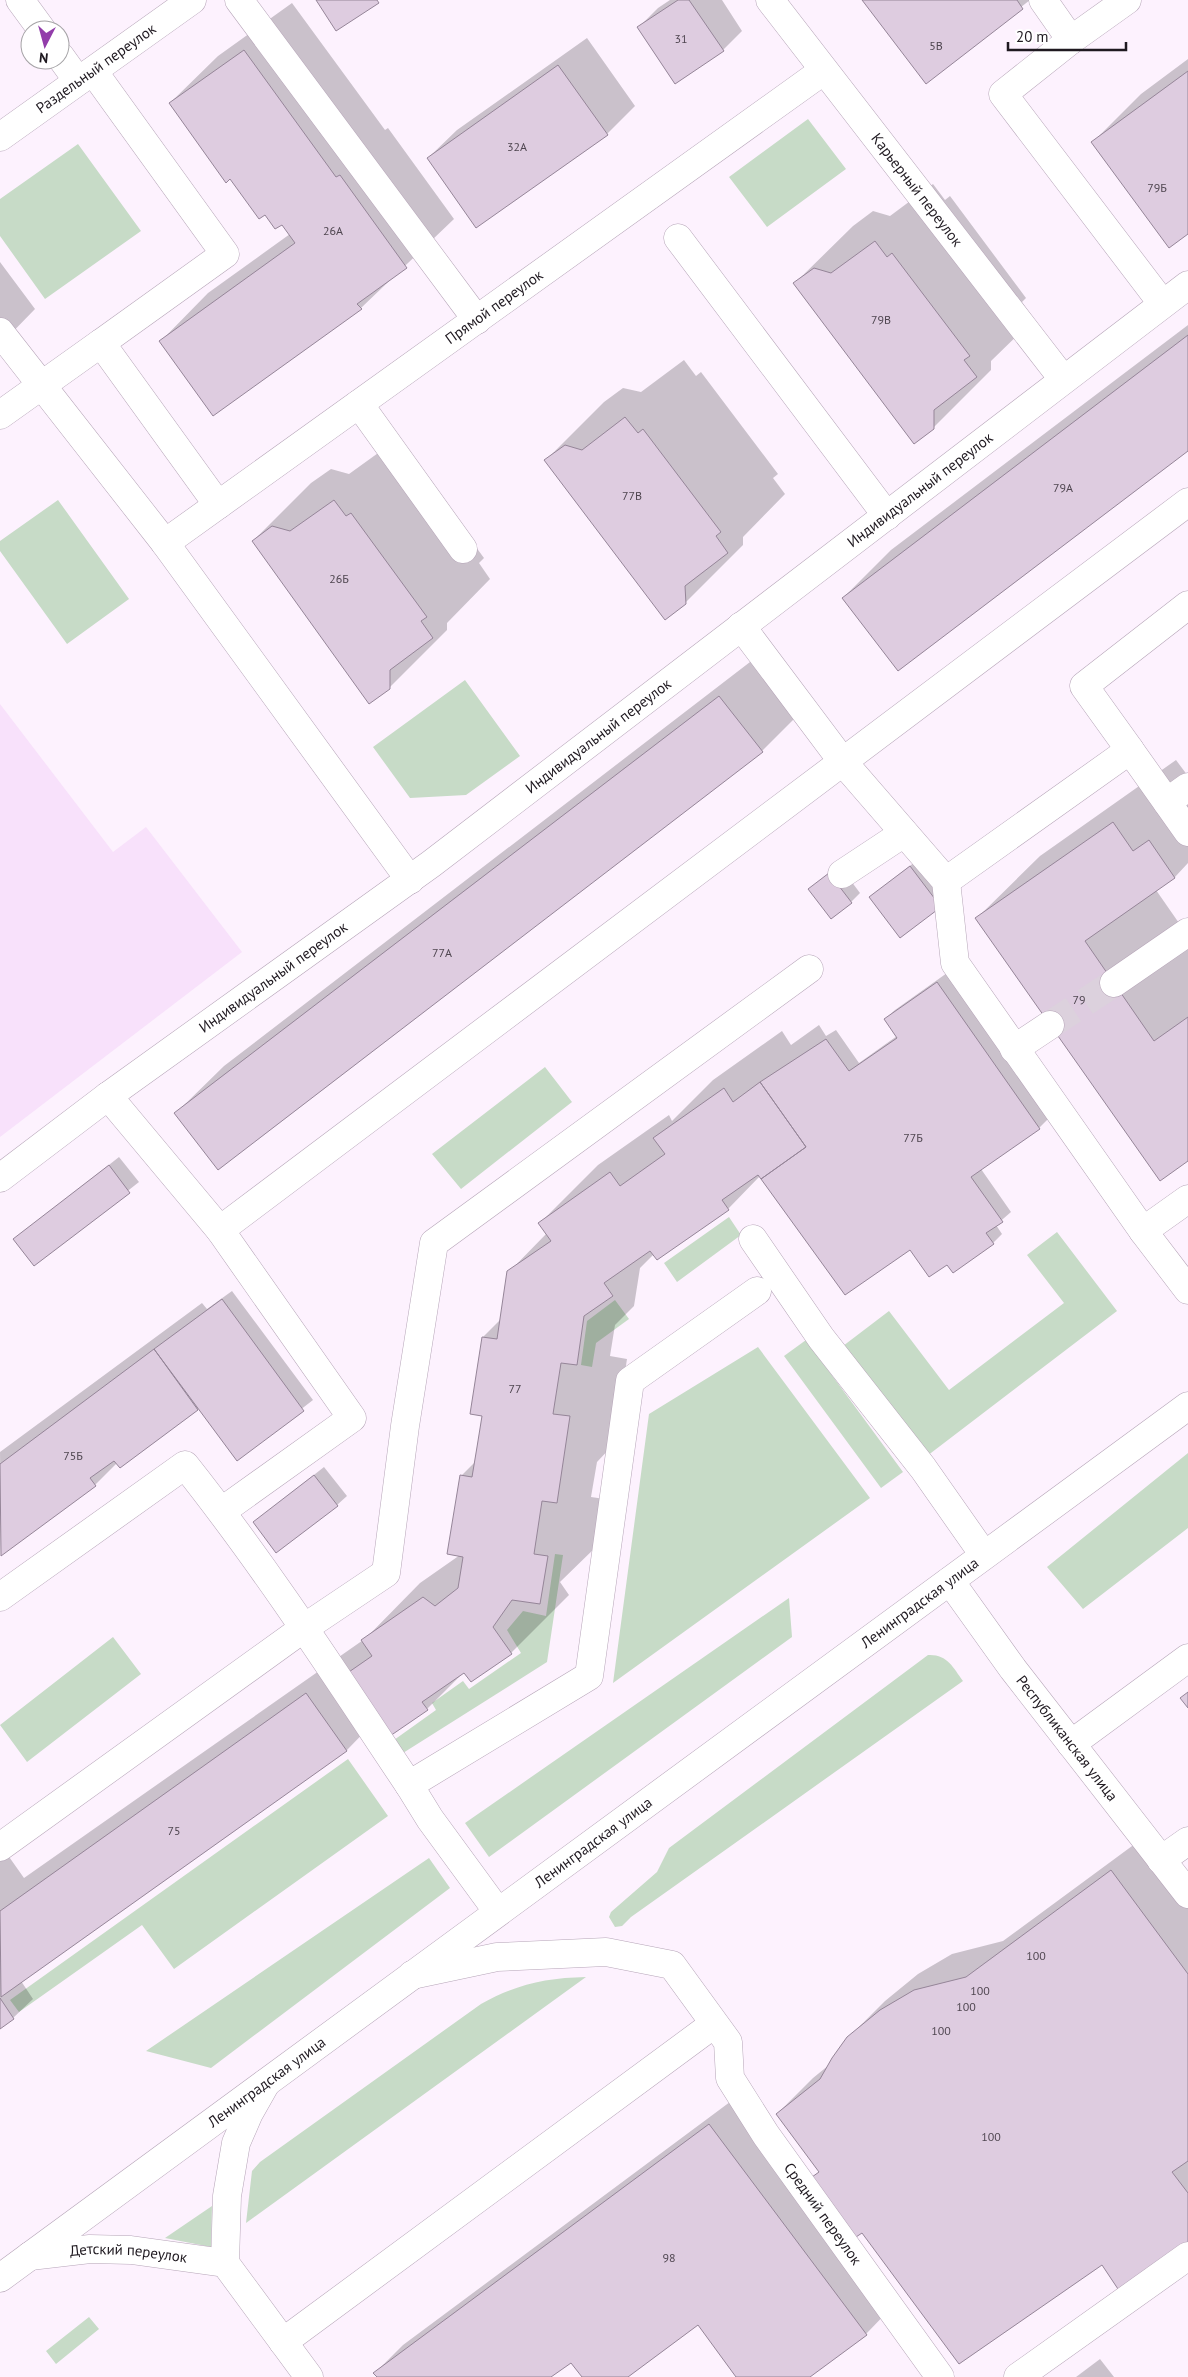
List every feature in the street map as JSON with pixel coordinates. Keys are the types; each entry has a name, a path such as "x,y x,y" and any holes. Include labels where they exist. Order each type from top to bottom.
{"street":[{"path":"20,0 35,20"},
{"name":"Раздельный переулок","path":"0,137 192,0"},
{"path":"239,0 477,320"},
{"name":"Карьерный переулок","path":"770,0 1063,379"},
{"path":"1043,0 1072,40"},
{"path":"1127,0 1003,94 1162,303"},
{"path":"0,415 225,254 85,76 70,64"},
{"name":"Прямой переулок","path":"165,543 823,71"},
{"path":"678,238 887,516"},
{"name":"Индивидуальный переулок","path":"0,1178 108,1096 410,880 1188,284"},
{"path":"0,332 165,543 410,880"},
{"path":"101,343 218,505"},
{"path":"359,404 463,549"},
{"path":"220,1230 1188,502"},
{"path":"1188,606 1084,686 1130,750 1177,794 1188,832"},
{"path":"742,626 843,762 946,881 955,963 1143,1231 1188,1290"},
{"path":"946,881 1130,750"},
{"path":"842,874 904,833"},
{"path":"1114,984 1188,932"},
{"path":"0,1847 304,1628 386,1573 434,1243 809,969"},
{"path":"1014,1049 1050,1025"},
{"path":"108,1096 220,1230 352,1418 222,1511"},
{"path":"1143,1231 1188,1199"},
{"path":"753,1239 821,1338 923,1468 984,1555"},
{"path":"408,1785 589,1676 630,1381 756,1291"},
{"name":"Ленинградская улица","path":"0,2278 1188,1406"},
{"path":"0,1597 185,1465 222,1511 304,1628 430,1819 498,1912"},
{"name":"Республиканская улица","path":"950,1581 1071,1744 1188,1894"},
{"path":"1071,1744 1188,1658"},
{"path":"1161,1860 1188,1841"},
{"path":"283,2342 721,2033 672,1965 606,1952 497,1958 412,1975"},
{"name":"Средний переулок","path":"721,2033 730,2078 766,2136 940,2377"},
{"path":"266,2083 249,2113 236,2143 227,2196 225,2263 308,2377"},
{"name":"Детский переулок","path":"30,2256 90,2249 131,2250 225,2263"},
{"path":"1018,2377 1188,2256"}],"shaded area":[{"path":"0,704 113,852 146,827 242,952 0,1137"}],"green space":[{"path":"808,119 846,169 767,227 729,177"},
{"path":"78,144 141,231 45,299 0,236 0,199"},
{"path":"58,500 129,599 67,644 0,551 0,541"},
{"path":"465,680 520,756 466,795 410,798 373,747"},
{"path":"545,1067 572,1102 461,1189 432,1154"},
{"path":"729,1217 741,1235 677,1282 664,1263"},
{"path":"1057,1232 1117,1311 927,1456 843,1346 889,1311 949,1390 1064,1303 1027,1255"},
{"path":"615,1300 629,1319 596,1343 592,1367 581,1365 587,1321"},
{"path":"806,1340 903,1472 881,1488 784,1356"},
{"path":"758,1347 870,1498 613,1683 649,1414"},
{"path":"1188,1453 1188,1528 1083,1609 1047,1567"},
{"path":"555,1554 563,1555 547,1662 403,1753 394,1740 436,1710 432,1703 463,1681 469,1689 521,1653 507,1630 523,1611 546,1616"},
{"path":"789,1598 792,1637 489,1857 465,1823"},
{"path":"113,1637 141,1674 27,1762 0,1725"},
{"path":"928,1655 935,1655 945,1659 953,1666 963,1681 631,1917 622,1926 615,1927 609,1917 611,1912 657,1872 669,1848"},
{"path":"348,1759 388,1816 174,1969 142,1925 19,2012 10,2000"},
{"path":"429,1858 450,1888 211,2068 146,2051"},
{"path":"586,1977 246,2223 252,2171 260,2162 481,2004 507,1991 532,1983"},
{"path":"212,2206 211,2247 165,2238"},
{"path":"89,2317 99,2329 56,2364 46,2351"}],"building":[{"path":"316,0 377,0 379,3 336,31"},
{"path":"678,0 689,0 724,51 675,84 637,27"},
{"path":"862,0 1017,0 1023,9 926,84"},
{"path":"244,50 336,177 340,175 407,268 357,304 362,309 213,416 159,341 295,243 282,225 275,229 265,215 259,219 230,179 226,183 169,103"},
{"path":"558,65 608,135 476,228 427,158"},
{"path":"1188,71 1188,234 1169,248 1091,142"},
{"path":"875,241 887,257 892,253 970,356 964,360 977,377 934,410 934,429 914,444 793,283 814,268 831,273"},
{"path":"1188,335 1188,451 898,671 842,598"},
{"path":"625,417 638,433 643,429 721,532 716,536 728,553 685,586 686,604 665,620 544,460 565,445 582,450"},
{"path":"334,500 346,516 351,513 427,617 421,621 433,638 390,670 390,689 369,704 252,541 272,526 290,531"},
{"path":"719,696 763,752 218,1170 174,1113"},
{"path":"1113,822 1133,851 1149,840 1175,878 1085,941 1154,1041 1188,1017 1188,1161 1160,1181 975,918"},
{"path":"910,866 941,907 900,938 869,897"},
{"path":"829,873 852,903 831,919 808,889"},
{"path":"937,982 1040,1129 971,1177 1003,1222 986,1233 994,1244 953,1273 947,1265 929,1277 910,1250 845,1295 761,1179 806,1147 760,1082 826,1039 849,1071 897,1038 884,1019"},
{"path":"760,1082 806,1147 761,1179 758,1175 722,1200 729,1210 657,1260 650,1251 604,1283 613,1296 584,1316 577,1365 561,1363 553,1414 570,1416 557,1503 542,1501 534,1554 548,1556 540,1604 512,1600 493,1627 512,1654 471,1682 464,1673 422,1702 428,1710 390,1736 346,1674 372,1656 361,1640 423,1597 435,1606 458,1588 463,1557 447,1554 460,1475 472,1477 482,1416 470,1414 482,1337 497,1339 507,1271 551,1241 538,1223 610,1172 620,1186 665,1154 653,1138 724,1088 733,1102"},
{"path":"109,1165 130,1193 34,1266 13,1239"},
{"path":"222,1299 304,1411 237,1461 154,1349"},
{"path":"154,1349 198,1410 120,1468 114,1461 90,1478 96,1486 1,1556 0,1464"},
{"path":"314,1475 338,1506 276,1553 253,1522"},
{"path":"1188,1692 1188,1708 1180,1698"},
{"path":"306,1693 347,1751 1,1997 0,1911"},
{"path":"1111,1870 1188,1974 1188,2161 1172,2172 1188,2193 1188,2244 1120,2292 1102,2265 959,2364 862,2233 856,2237 841,2225 812,2177 819,2172 776,2114 820,2079 847,2037 880,2010 914,1990 966,1977"},
{"path":"0,1998 14,2019 0,2029"},
{"path":"709,2124 867,2335 810,2377 736,2377 698,2325 628,2377 582,2377 571,2363 551,2377 377,2377 373,2373"}],"tunnel":[{"path":"1050,1025 1114,983"}]}
